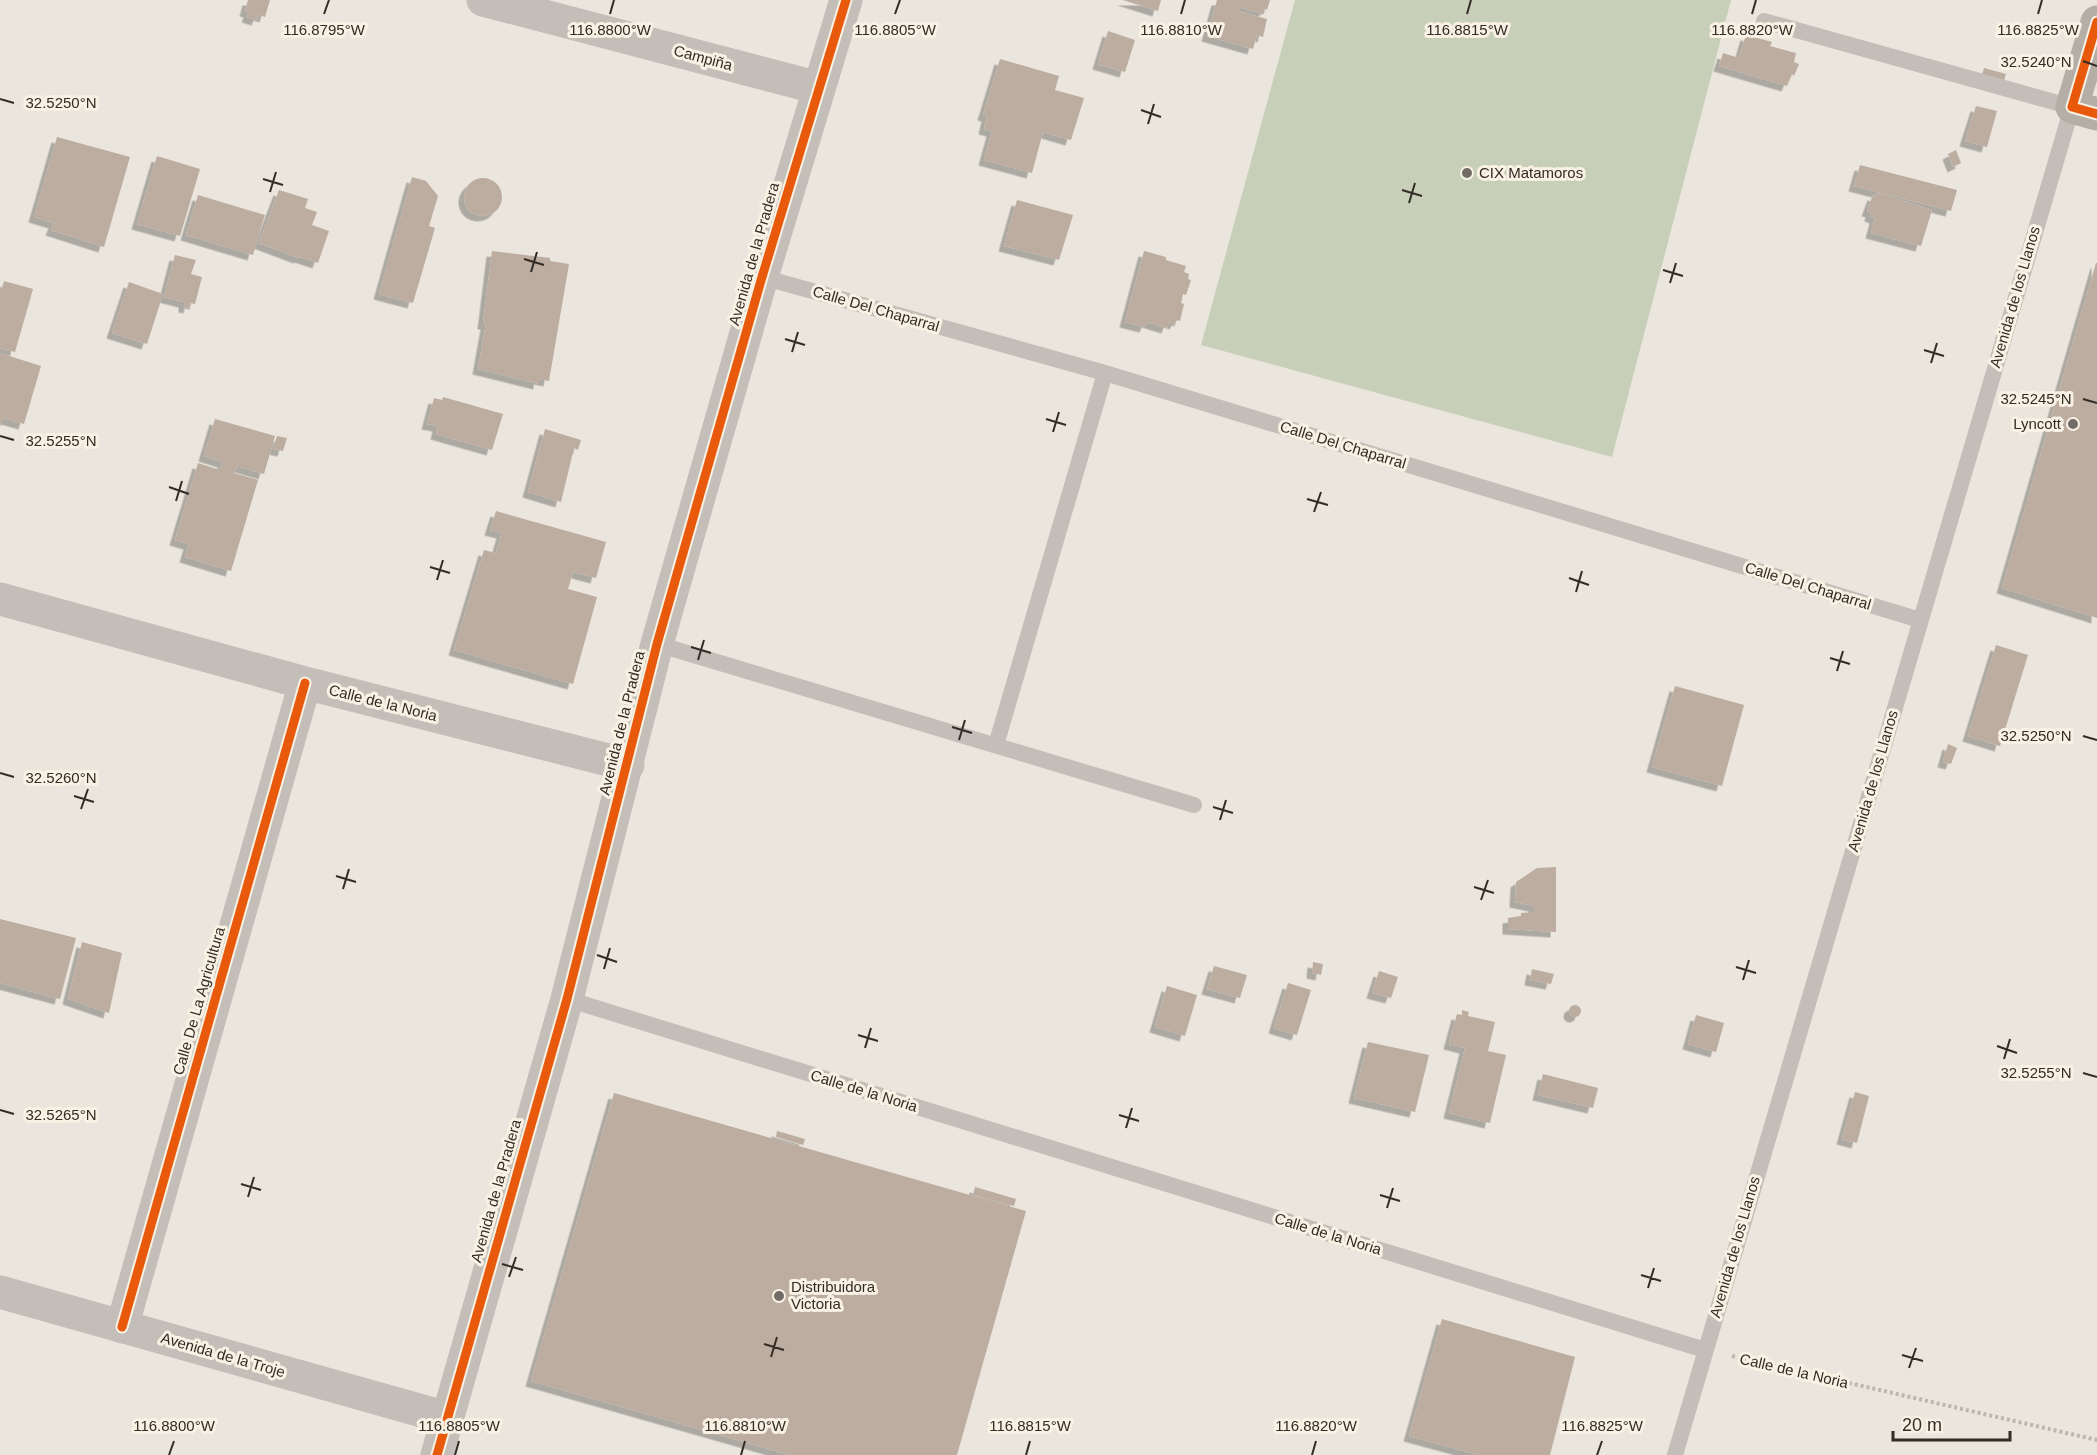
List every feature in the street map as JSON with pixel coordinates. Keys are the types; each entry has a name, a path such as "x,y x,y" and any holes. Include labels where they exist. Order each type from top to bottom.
{"street":[{"name":"Campiña","path":"483,0 819,88"},
{"name":"Avenida de la Pradera","path":"437,1455 567,999 657,644 762,277 846,0"},
{"path":"2084,110 2097,22"},
{"name":"Calle de la Noria","path":"3,609 628,765"},
{"name":"Calle De La Agricultura","path":"122,1327 305,683"},
{"name":"Avenida de la Troje","path":"0,1292 447,1418"}],"lane":[{"path":"1764,21 2084,110"},
{"name":"Avenida de los Llanos","path":"1675,1455 1920,620 2084,110"},
{"name":"Calle Del Chaparral","path":"762,277 1105,372 1920,620"},
{"path":"996,745 1105,372"},
{"path":"657,644 1194,805"},
{"name":"Calle de la Noria","path":"567,999 1705,1350"}],"green space":[{"name":"CIX Matamoros","path":"1295,0 1731,0 1612,457 1201,345"}],"building":[{"path":"248,0 270,0 265,17 259,15 257,20 247,17 249,12 245,11"},
{"path":"1123,0 1161,0 1158,11"},
{"path":"1217,0 1270,0 1264,14 1239,7 1238,11 1267,19 1263,37 1257,35 1253,49 1207,36"},
{"path":"1108,31 1135,40 1125,72 1098,64"},
{"path":"1746,35 1772,42 1770,46 1796,53 1794,62 1799,64 1787,86 1719,66 1723,53 1739,58"},
{"path":"1000,59 1059,76 1055,90 1084,98 1071,140 1043,132 1032,173 984,160 992,131 984,129 987,116 983,115"},
{"path":"1984,68 2006,74 2003,84 1981,78"},
{"path":"1976,106 1997,111 1987,147 1965,141"},
{"path":"57,137 130,157 104,247 51,230 54,223 34,217"},
{"path":"1956,150 1961,163 1953,167 1948,154"},
{"path":"157,156 200,169 180,236 137,224"},
{"path":"1860,165 1957,190 1951,211 1854,186"},
{"path":"412,177 426,181 438,196 429,226 435,228 413,303 379,294"},
{"path":"483,178 490,179 496,184 501,190 501,204 496,210 490,215 483,216 476,215 470,210 465,204 464,197 465,190 470,184 476,179"},
{"path":"279,190 308,199 305,208 317,212 312,225 329,231 318,263 259,243"},
{"path":"1877,193 1932,210 1921,246 1871,233 1875,218 1870,216 1871,212 1867,211 1873,195 1876,196"},
{"path":"198,195 265,215 253,255 186,235"},
{"path":"1017,200 1073,215 1059,260 1004,246"},
{"path":"492,251 550,258 550,261 569,264 549,381 539,379 539,384 478,369 486,324 483,324"},
{"path":"1144,251 1186,266 1184,272 1189,274 1188,279 1191,280 1186,295 1183,294 1181,303 1184,304 1180,321 1177,320 1175,324 1169,322 1167,328 1147,322 1145,327 1125,322"},
{"path":"175,255 196,260 191,274 202,277 195,304 190,303 189,308 184,307 184,302 164,297"},
{"name":"Lyncott","path":"2097,263 2097,618 2002,588"},
{"path":"4,281 33,289 15,352 0,348 0,295"},
{"path":"129,282 163,294 147,344 112,333"},
{"path":"0,353 41,366 24,424 3,418 0,427"},
{"path":"443,397 503,414 492,450 436,434 438,426 427,424 434,398 442,400"},
{"path":"215,419 275,436 264,474 237,466 234,473 258,480 231,571 185,557 189,544 175,540 198,463 220,470 223,462 204,456"},
{"path":"545,429 581,440 578,450 574,448 561,502 528,492"},
{"path":"277,436 287,438 283,451 273,449"},
{"path":"496,511 606,542 596,578 573,572 568,589 597,597 573,684 454,650 484,550 496,553 502,533 490,530"},
{"path":"1996,645 2028,655 2000,746 1968,736"},
{"path":"1675,686 1744,705 1722,786 1652,767"},
{"path":"1948,744 1957,748 1951,764 1943,762"},
{"path":"1556,867 1556,932 1508,929 1508,918 1521,916 1521,913 1534,912 1534,906 1515,902 1516,882 1537,868"},
{"path":"0,919 76,938 60,999 0,983"},
{"path":"82,942 122,953 109,1013 68,999"},
{"path":"1313,962 1323,964 1321,975 1312,973"},
{"path":"1214,966 1247,975 1240,998 1207,989"},
{"path":"1532,969 1554,974 1551,984 1530,980"},
{"path":"1379,971 1398,977 1391,998 1372,993"},
{"path":"1288,983 1311,990 1297,1035 1274,1028"},
{"path":"1167,986 1197,995 1185,1036 1155,1027"},
{"path":"1575,1005 1581,1011 1575,1017 1569,1011"},
{"path":"1462,1010 1469,1012 1468,1016 1495,1022 1488,1051 1506,1055 1490,1123 1449,1113 1465,1048 1449,1044 1457,1014 1462,1015"},
{"path":"1696,1015 1724,1023 1716,1052 1688,1044"},
{"path":"1368,1042 1429,1055 1415,1112 1354,1098"},
{"path":"1543,1074 1598,1088 1593,1108 1538,1095"},
{"path":"1855,1092 1869,1096 1857,1143 1842,1139"},
{"name":"Distribuidora Victoria","path":"614,1093 1026,1211 957,1455 790,1455 531,1381"},
{"path":"777,1131 805,1139 803,1145 776,1137"},
{"path":"975,1187 1016,1199 1014,1206 973,1195"},
{"path":"1442,1319 1575,1357 1550,1455 1479,1455 1409,1436"}],"cycle path":[{"path":"437,1455 567,999 657,644 762,277 846,0"},
{"path":"2097,22 2072,107 2097,114"},
{"path":"122,1327 305,683"}],"place":[{"name":"CIX Matamoros","path":"1467,173"},
{"name":"Lyncott","path":"2073,424"},
{"name":"Distribuidora Victoria","path":"779,1296"}]}
